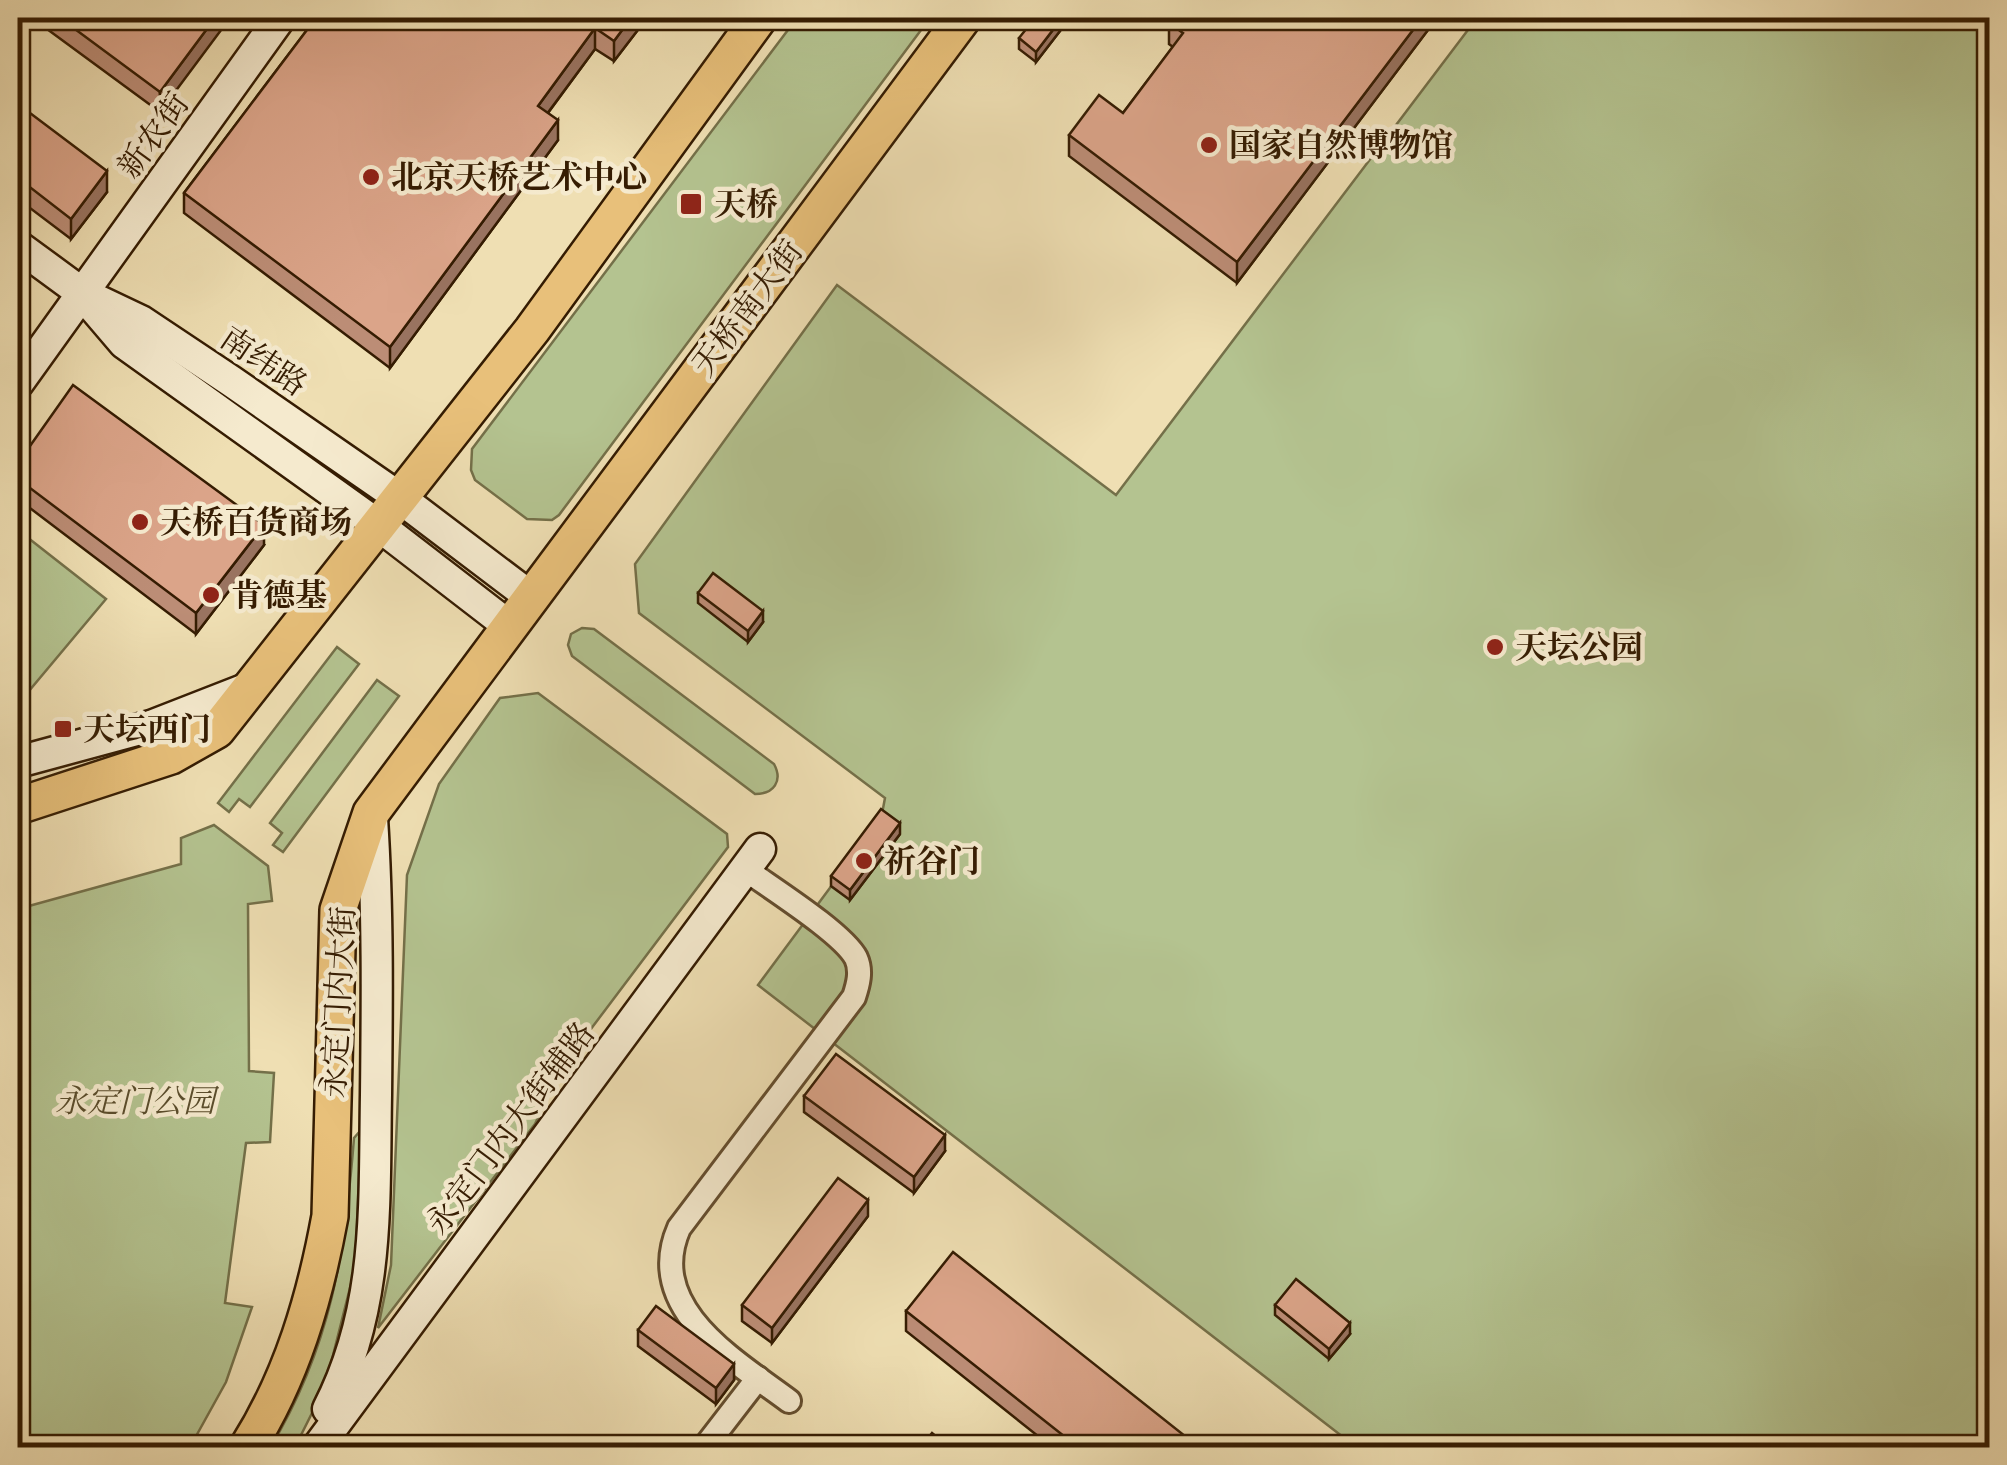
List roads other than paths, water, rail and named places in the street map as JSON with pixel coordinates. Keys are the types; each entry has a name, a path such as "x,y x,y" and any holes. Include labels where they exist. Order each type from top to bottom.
{"main road":[{"path":"18,806 171,756 217,730 532,330 759,18"},
{"name":"天桥南大街","path":"532,598 963,18"},
{"name":"永定门内大街","path":"246,1448 268,1414 305,1323 330,1216 338,910 372,813 532,598"}],"street":[{"name":"新农街","path":"82,293 280,18"},
{"name":"南纬路","path":"18,246 82,293 142,320 389,511"},
{"path":"18,382 82,293"},
{"path":"389,511 532,598"},
{"path":"389,511 509,626"},
{"path":"18,762 151,726 251,687"},
{"path":"308,1448 346,1374 369,1288 378,974 372,813"},
{"path":"753,859 844,943 855,956 859,976 854,997 679,1228 670,1267 679,1302 700,1330 789,1401"},
{"name":"永定门内大街辅路","path":"317,1448 753,859"},
{"path":"704,1448 758,1378"}],"place":[{"name":"国家自然博物馆","path":"1209,145"},
{"name":"北京天桥艺术中心","path":"371,177"},
{"name":"天桥","path":"691,204"},
{"name":"天桥百货商场","path":"140,522"},
{"name":"肯德基","path":"211,595"},
{"name":"天坛公园","path":"1495,647"},
{"name":"天坛西门","path":"63,729"},
{"name":"祈谷门","path":"864,861"}],"park label":[{"name":"永定门公园","path":"135,1101"}]}
